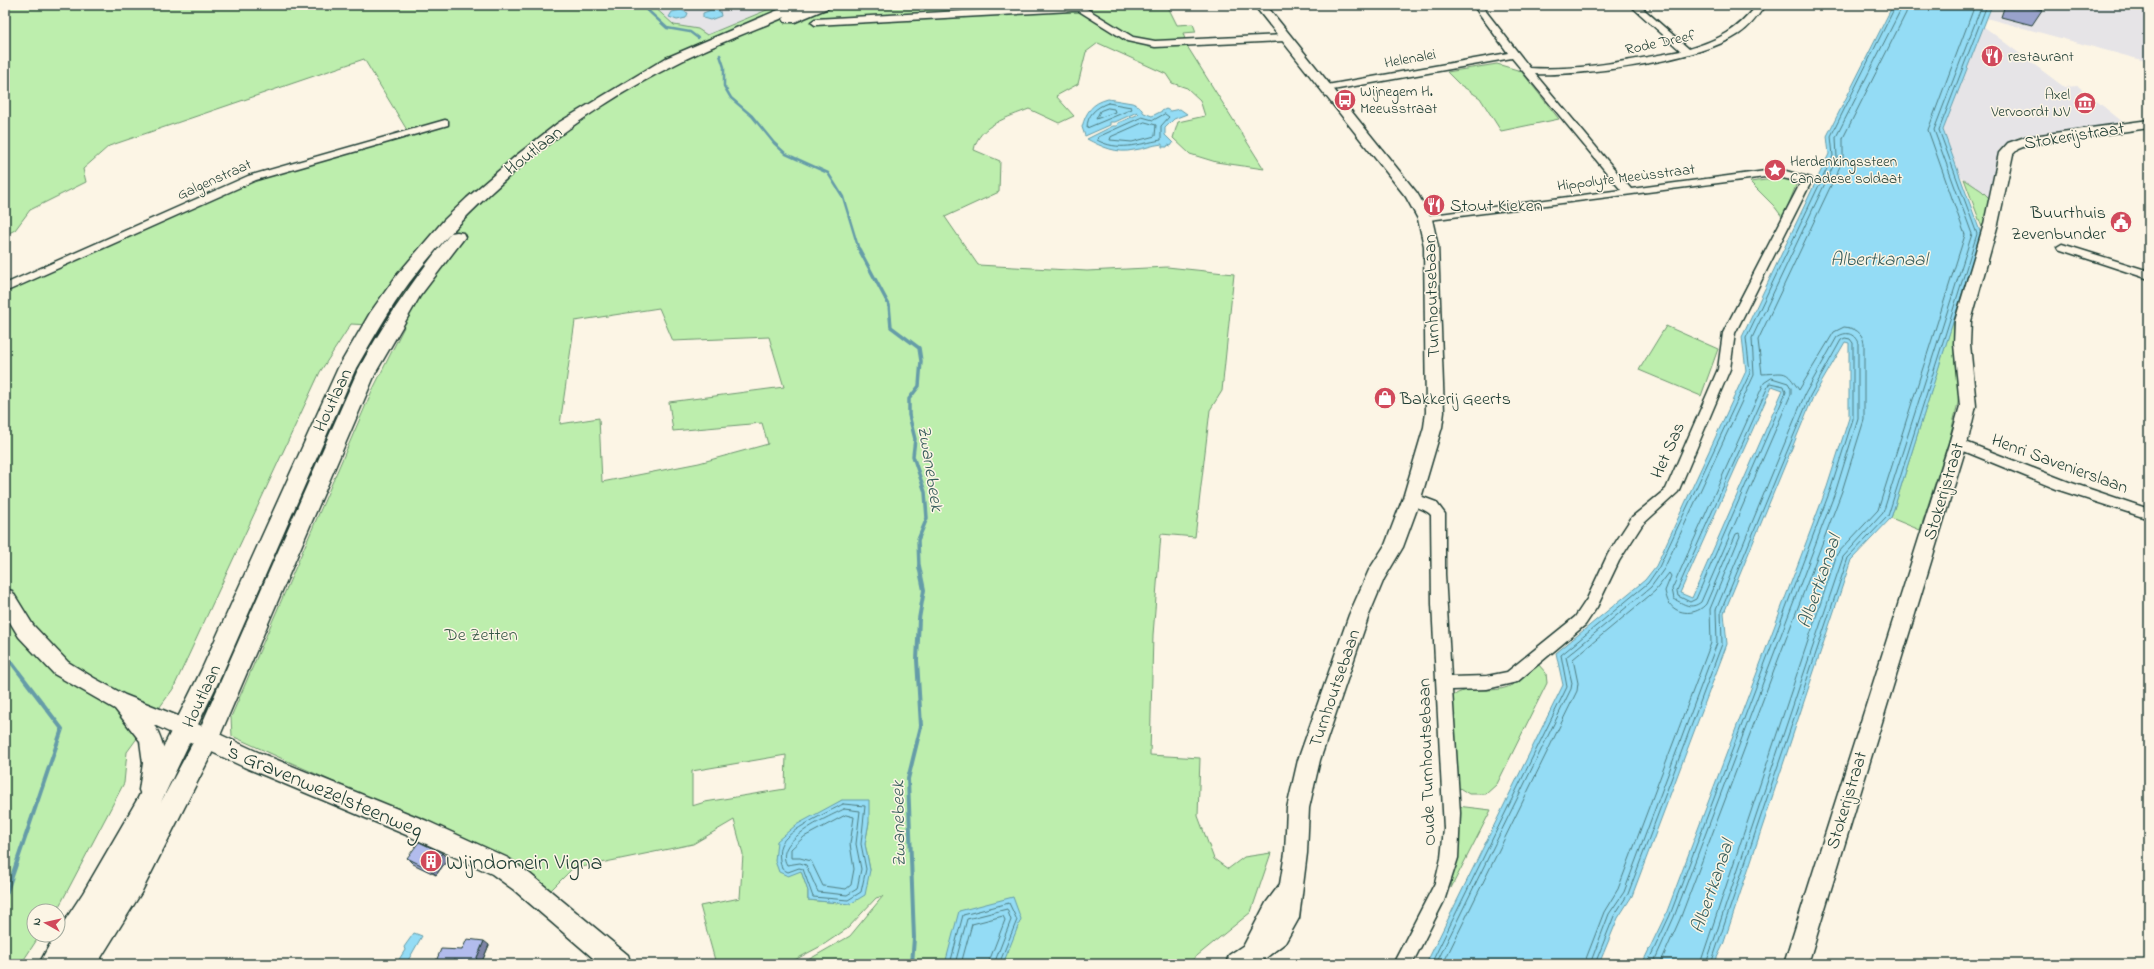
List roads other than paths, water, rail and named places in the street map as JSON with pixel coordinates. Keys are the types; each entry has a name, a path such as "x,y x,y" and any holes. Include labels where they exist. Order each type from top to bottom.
{"main road":[{"name":"Houtlaan","path":"82,964 132,884 196,734 347,368 376,317 428,249 472,201 542,142 592,107 671,61 801,5"},
{"name":"Houtlaan","path":"52,964 92,902 146,808 196,734 368,368 396,318 442,254 466,226 510,182 555,145 598,115 681,66 823,5"}],"street":[{"name":"Turnhoutsebaan","path":"1245,958 1277,935 1287,918 1296,853 1298,808 1309,760 1359,615 1376,576 1394,547 1412,498 1434,417 1431,246 1425,219 1412,196 1260,5"},
{"path":"1477,5 1515,56 1628,192"},
{"path":"1634,5 1668,37 1688,52"},
{"name":"Rode Dreef","path":"1530,73 1640,62 1688,52 1718,42 1736,32 1748,22 1761,5"},
{"path":"815,22 1072,8 1081,9 1130,39 1154,44 1285,38"},
{"name":"Helenalei","path":"1327,88 1515,56"},
{"name":"Galgenstraat","path":"5,288 252,178 444,123"},
{"name":"Stokerijstraat","path":"1796,964 1958,444 1968,406 1962,344 1963,321 1991,224 2006,153 2013,146 2025,141 2149,124"},
{"name":"Hippolyte Meeùsstraat","path":"1425,219 1773,173 1786,174 1807,180"},
{"name":"Het Sas","path":"1445,684 1486,683 1502,681 1512,677 1580,621 1592,602 1613,558 1637,521 1671,492 1724,369 1729,334 1807,180"},
{"path":"2062,247 2149,275"},
{"name":"Henri Savenierslaan","path":"1958,444 2064,486 2149,514"},
{"name":"Oude Turnhoutsebaan","path":"1402,964 1432,908 1447,870 1450,850 1451,801 1437,549 1437,511 1431,506 1412,498"},
{"name":"'s Gravenwezelsteenweg","path":"5,597 26,631 61,668 118,701 196,734 252,760 434,835 500,866 522,882 619,964"},
{"name":"'s Gravenwezelsteenweg","path":"118,701 141,724 152,742 154,769 146,808"}],"water":[{"name":"Albertkanaal","path":"1893,5 1992,5 1943,130 1981,234 1891,518 1851,560 1723,945 1714,964 1642,964 1666,914 1827,487 1849,418 1849,343 1845,342 1813,397 1724,613 1727,644 1632,896 1618,918 1599,964 1426,964 1563,685 1556,653 1645,580 1656,566 1746,371 1742,337 1829,154 1827,136","holes":["1772,386 1783,390 1692,598 1680,593"]},
{"path":"681,10 688,13 686,18 677,20 669,17 672,12"},
{"path":"711,10 720,11 721,16 710,20 703,18 703,13"},
{"path":"1108,99 1132,103 1139,106 1144,113 1152,116 1166,109 1170,111 1180,109 1187,114 1174,119 1165,128 1165,135 1173,143 1171,146 1168,145 1167,147 1162,147 1162,144 1128,151 1116,150 1104,147 1087,139 1113,126 1117,126 1118,123 1139,114 1137,112 1115,122 1110,122 1110,125 1085,136 1082,127 1090,109 1098,103"},
{"path":"842,800 869,800 869,822 865,844 870,870 865,895 850,904 808,900 808,891 801,871 788,876 779,872 775,861 777,841 796,825"},
{"path":"1013,897 1021,919 1003,964 945,964 959,911"},
{"path":"414,933 422,936 406,964 398,961 405,950 404,947"}],"waterway":[{"name":"Zwanebeek","path":"642,5 667,28 690,32 698,38"},
{"name":"Zwanebeek","path":"720,55 724,67 724,86 731,98 752,116 774,143 786,154 828,173 843,197 859,250"},
{"name":"Zwanebeek","path":"859,249 889,305 891,327 919,348 921,361 919,386 909,399 909,415 915,439 913,456 925,492 927,518 918,540 919,567"},
{"name":"Zwanebeek","path":"912,964 914,938 908,779 921,726 917,660 919,619 924,590 919,566"},
{"path":"5,654 62,729 5,897"}],"place":[{"name":"restaurant","path":"1992,56"},
{"name":"Wijnegem H. Meeusstraat","path":"1345,100"},
{"name":"Axel Vervoordt NV","path":"2085,103"},
{"name":"Herdenkingssteen Canadese soldaat","path":"1775,170"},
{"name":"Stout Kieken","path":"1434,205"},
{"name":"Buurthuis Zevenbunder","path":"2121,222"},
{"name":"Bakkerij Geerts","path":"1385,398"},
{"name":"Wijndomein Vigna","path":"431,861"}],"park label":[{"name":"De Zetten","path":"481,634"}]}
